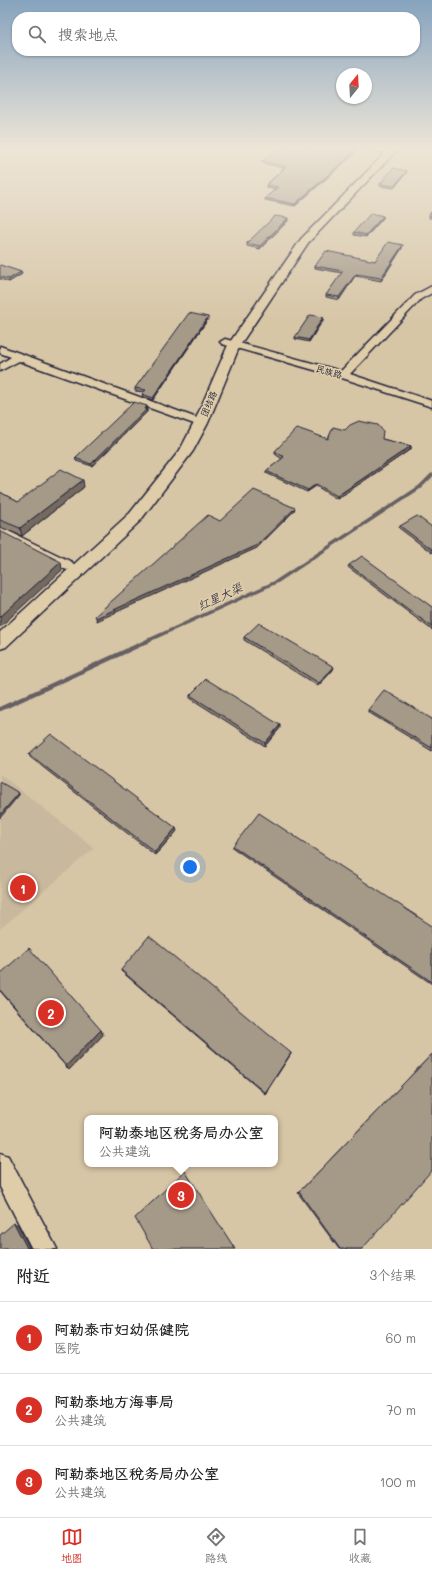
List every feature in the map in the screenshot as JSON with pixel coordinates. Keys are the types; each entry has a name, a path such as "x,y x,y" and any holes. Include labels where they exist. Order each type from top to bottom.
{"main road":[{"name":"团结路","path":"0,642 135,517 186,451 196,421 231,340 304,241 337,205"},
{"name":"团结路","path":"0,627 125,513 176,449 196,421"}],"street":[{"path":"345,373 418,297 432,288"},
{"name":"民族路","path":"231,340 432,396"},
{"path":"0,349 18,357 196,421"},
{"path":"0,368 18,357"},
{"name":"民族路","path":"345,373 432,404"},
{"path":"0,531 67,565"},
{"path":"0,1164 45,1249"}],"shaded area":[{"path":"0,774 94,848 0,929"}],"building":[{"path":"371,213 383,216 366,235 354,232"},
{"path":"275,216 288,218 260,246 247,243"},
{"path":"388,242 403,245 381,278 356,274 339,297 326,295 343,271 315,266 326,251 375,261"},
{"path":"0,265 21,272 9,279 0,277"},
{"path":"189,313 208,317 153,398 142,394 146,390 135,388"},
{"path":"310,315 323,317 309,340 295,337"},
{"path":"134,402 147,406 145,409 147,409 91,464 75,458"},
{"path":"359,421 378,425 383,431 382,439 411,446 337,496 316,484 308,490 266,471 284,457 275,451 297,428 328,439 333,427 345,430 350,425"},
{"path":"61,469 83,480 20,528 0,520 0,492 18,502"},
{"path":"254,490 295,508 257,545 96,618 95,616 208,515 220,521"},
{"path":"417,516 432,527 432,550 400,526"},
{"path":"0,531 61,562 0,617"},
{"path":"362,556 432,607 432,627 349,565"},
{"path":"259,623 334,667 319,683 244,637"},
{"path":"206,679 280,725 265,743 190,695"},
{"path":"384,690 432,719 432,748 368,710"},
{"path":"51,734 176,828 155,852 29,754"},
{"path":"0,782 19,793 0,815"},
{"path":"259,813 432,926 432,982 233,846"},
{"path":"149,936 291,1053 265,1093 121,970"},
{"path":"29,948 101,1030 66,1066 0,990 0,974"},
{"path":"432,1054 432,1170 362,1249 340,1249 299,1192"},
{"path":"185,1171 235,1249 153,1249 135,1218"},
{"path":"14,1223 27,1248 39,1249 0,1249 0,1235"}],"waterway":[{"name":"红星大渠","path":"147,641 276,582 420,487 432,475"},
{"name":"红星大渠","path":"0,709 150,640"}],"place":[{"name":"阿勒泰市妇幼保健院","path":"23,888"},
{"name":"阿勒泰地方海事局","path":"51,1013"},
{"name":"阿勒泰地区税务局办公室","path":"181,1195"}]}
